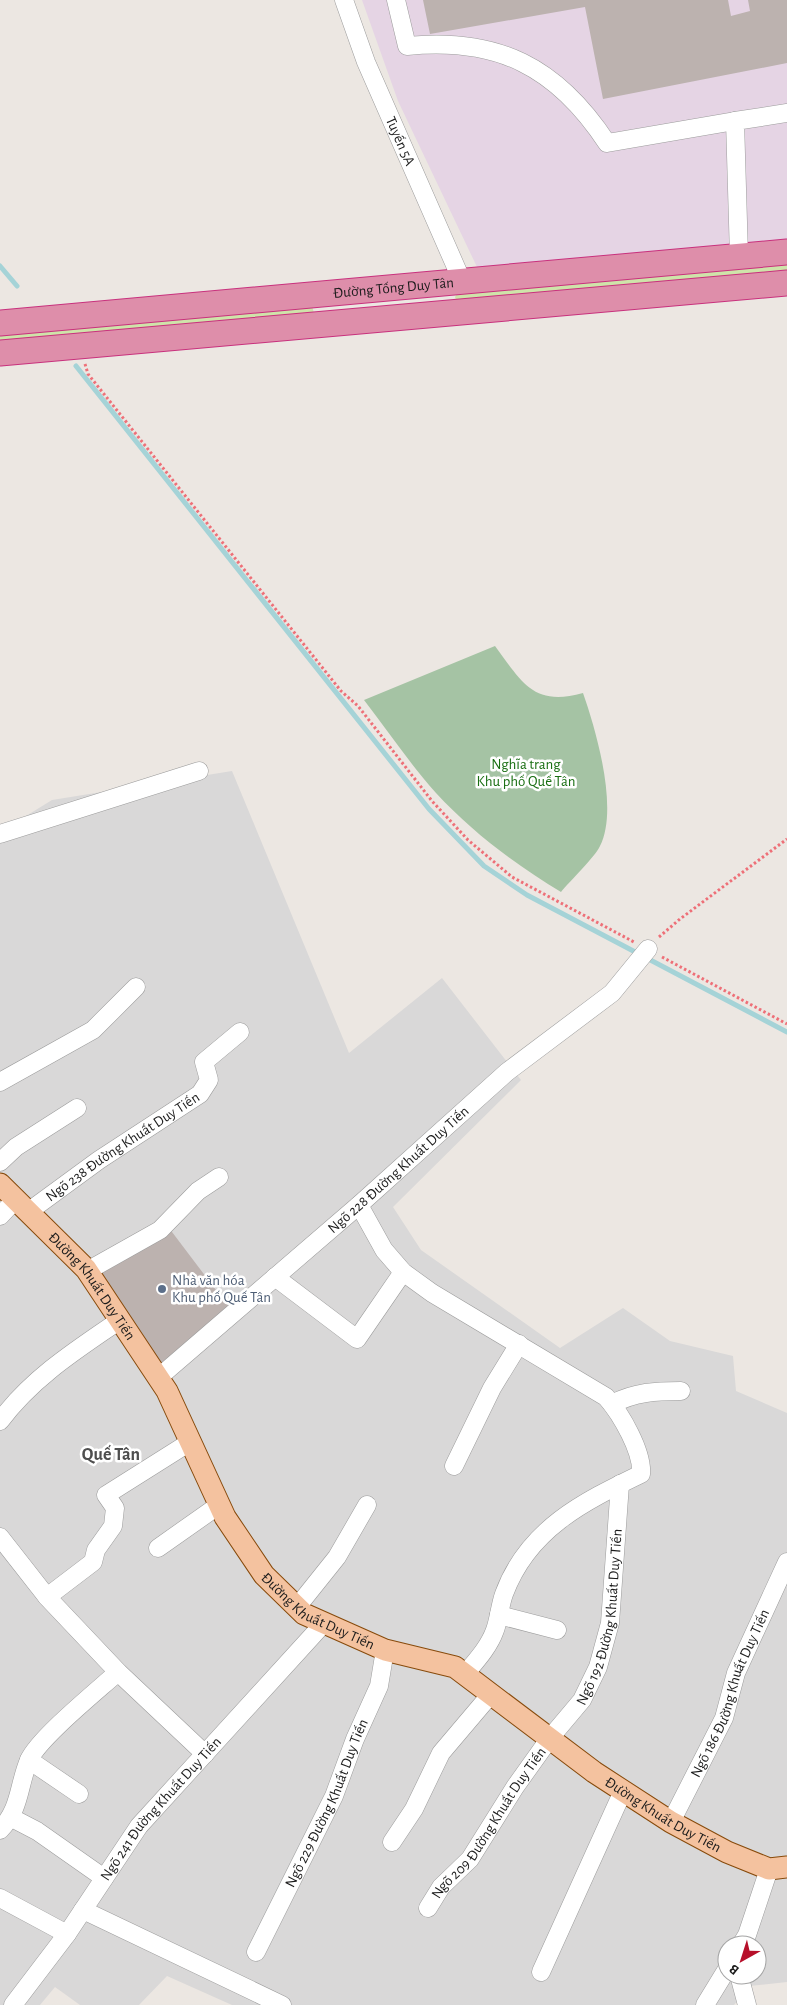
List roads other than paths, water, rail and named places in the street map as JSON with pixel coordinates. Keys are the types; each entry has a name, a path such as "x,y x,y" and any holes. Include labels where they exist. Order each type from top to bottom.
{"highway":[{"name":"Đường Tống Duy Tân","path":"0,323 787,252"},
{"name":"Đường Tống Duy Tân","path":"0,353 787,283"},
{"path":"372,290 375,320"}],"main road":[{"name":"Đường Khuất Duy Tiến","path":"0,1184 87,1271 167,1391 219,1505 264,1575 304,1614 385,1650 455,1667 623,1791 671,1822 727,1852 778,1868"}],"street":[{"name":"Tuyến 5A","path":"344,0 366,62 462,282"},
{"path":"396,0 407,46 438,43 493,50 532,67 572,98 594,122 607,143 787,113"},
{"path":"735,121 739,256"},
{"path":"0,834 199,771"},
{"name":"Ngõ 228 Đường Khuất Duy Tiến","path":"158,1378 359,1205 514,1066 612,993 644,955"},
{"path":"0,1082 93,1030 136,987"},
{"name":"Ngõ 238 Đường Khuất Duy Tiến","path":"22,1206 99,1160 200,1094 209,1080 204,1062 240,1032"},
{"path":"0,1162 16,1147 77,1108"},
{"path":"87,1271 160,1230 198,1191 219,1177"},
{"path":"359,1205 384,1250 403,1272 432,1293 606,1397 617,1409 642,1463 641,1474 572,1511 541,1534 520,1562 504,1593 495,1631 486,1648 465,1674"},
{"path":"0,1216 22,1206"},
{"path":"275,1278 357,1339 403,1272"},
{"path":"0,1421 16,1398 39,1378 120,1320"},
{"path":"454,1466 492,1388 519,1344"},
{"path":"612,1404 630,1395 654,1391 681,1391"},
{"path":"47,1597 93,1562 96,1550 114,1526 115,1508 106,1495 190,1442"},
{"name":"Ngõ 192 Đường Khuất Duy Tiến","path":"550,1738 582,1700 598,1668 610,1623 620,1484"},
{"path":"158,1548 219,1505"},
{"path":"297,1607 337,1557 367,1505"},
{"path":"0,1537 47,1597 118,1672 205,1754"},
{"name":"Ngõ 186 Đường Khuất Duy Tiến","path":"671,1822 724,1718 736,1673 787,1562"},
{"path":"499,1615 557,1630"},
{"name":"Ngõ 241 Đường Khuất Duy Tiến","path":"13,2005 67,1934 139,1826 324,1623"},
{"name":"Ngõ 229 Đường Khuất Duy Tiến","path":"256,1952 334,1796 355,1739 379,1686 385,1650"},
{"path":"104,1878 36,1831 6,1824 29,1760 40,1745 118,1672"},
{"path":"392,1842 414,1808 441,1752 491,1694"},
{"name":"Ngõ 209 Đường Khuất Duy Tiến","path":"428,1908 441,1887 470,1859 498,1812 550,1738"},
{"path":"29,1760 78,1794"},
{"path":"541,1972 623,1791"},
{"path":"748,1935 778,1868"},
{"path":"0,1898 67,1934"},
{"path":"83,1910 282,2005"},
{"path":"705,2005 717,1985"},
{"path":"741,1985 746,2005"}],"waterway":[{"path":"0,266 17,286"},
{"path":"76,366 429,809 484,866 527,895 787,1032"}],"place":[{"name":"Nhà văn hóa Khu phố Quế Tân","path":"162,1289"}],"district":[{"name":"Quế Tân","path":"111,1455"}],"park label":[{"name":"Nghĩa trang Khu phố Quế Tân","path":"526,772"}]}
